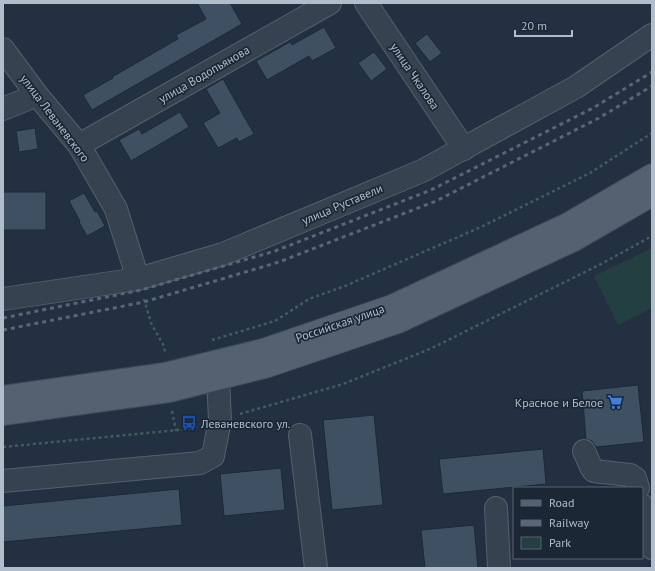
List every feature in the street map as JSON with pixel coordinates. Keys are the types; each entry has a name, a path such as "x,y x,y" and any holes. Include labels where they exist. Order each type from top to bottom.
{"main road":[{"name":"Российская улица","path":"3,397 165,374 263,350 392,306 566,225 652,175"},
{"name":"Российская улица","path":"3,414 169,391 268,366 398,322 574,240 652,195"}],"street":[{"name":"улица Водопьянова","path":"79,145 330,3"},
{"name":"улица Чкалова","path":"366,3 464,149"},
{"name":"улица Руставели","path":"3,299 138,279 223,254 422,171 576,87 652,35"},
{"name":"улица Леваневского","path":"3,49 37,95 79,145 116,209 138,279"},
{"path":"3,109 37,95"},
{"path":"3,481 200,463 213,456 220,420 218,378"},
{"path":"300,435 316,568"},
{"path":"584,451 594,471 630,475 635,478 638,487"},
{"path":"496,508 499,568"},
{"path":"643,508 650,526 652,548"}],"path":[{"path":"206,342 275,321 309,299 345,286 481,226 590,173 652,133"},
{"path":"3,447 188,429 343,384 430,349 603,263 652,236"},
{"path":"138,279 151,323 164,346 166,357 165,374"}],"green space":[{"path":"652,248 652,308 618,325 594,276"}],"building":[{"path":"197,3 230,3 242,24 92,110 83,95 178,39 176,35 206,19"},
{"path":"324,27 336,48 312,61 309,56 267,80 256,61 290,42 292,45"},
{"path":"427,34 442,53 430,62 415,43"},
{"path":"374,52 387,69 371,81 358,63"},
{"path":"223,79 254,134 239,142 237,138 218,148 203,123 220,113 206,89"},
{"path":"180,112 189,127 131,161 119,140 139,129 142,134"},
{"path":"35,128 38,149 19,152 16,131"},
{"path":"3,192 46,192 46,230 3,230"},
{"path":"84,193 95,212 97,211 105,226 87,236 69,201"},
{"path":"638,385 644,442 596,447 592,441 586,439 582,391"},
{"path":"374,415 383,505 332,510 323,420"},
{"path":"543,449 546,484 443,494 439,459"},
{"path":"281,468 285,510 224,516 220,474"},
{"path":"179,489 182,525 3,542 3,506"},
{"path":"474,525 478,568 425,568 421,530"}],"railway":[{"path":"3,318 141,290 275,251 431,190 593,108 652,72"},
{"path":"3,330 144,302 279,262 436,201 599,118 652,86"}],"place":[{"name":"Красное и Белое","path":"615,402"},
{"name":"Леваневского ул.","path":"189,423"}]}
